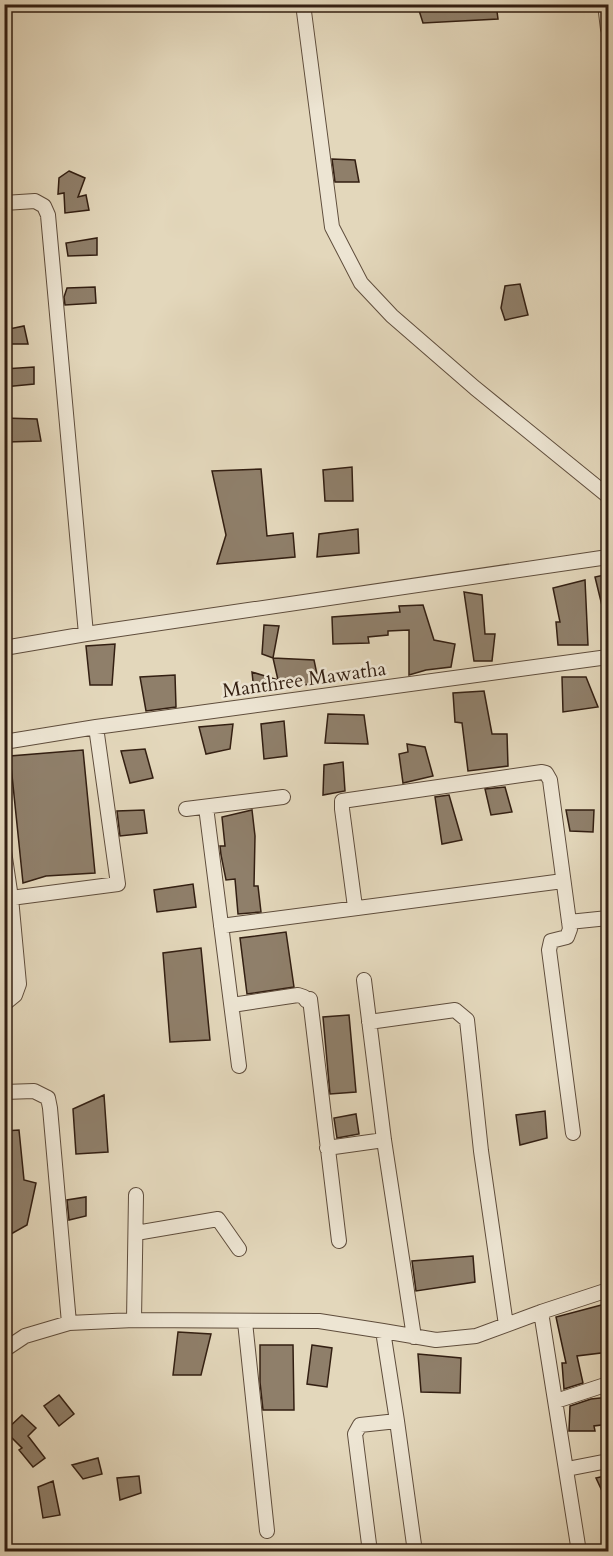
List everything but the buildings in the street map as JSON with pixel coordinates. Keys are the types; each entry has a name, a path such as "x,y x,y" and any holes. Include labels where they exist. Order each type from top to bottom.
{"street":[{"path":"303,4 332,227 361,283 392,316 475,388 609,496"},
{"path":"605,4 609,29"},
{"path":"4,203 35,201 44,206 48,215 86,634"},
{"path":"4,648 609,557"},
{"name":"Manthree Mawatha","path":"4,742 96,727 609,657"},
{"path":"11,898 118,884 96,727"},
{"path":"355,907 342,801 546,773 550,780 570,929 567,937 551,941 549,950 573,1133"},
{"path":"186,809 283,797"},
{"path":"206,807 238,1066"},
{"path":"4,851 19,984 15,995 4,1004"},
{"path":"221,926 563,881"},
{"path":"569,922 609,918"},
{"path":"364,980 384,1140 414,1337"},
{"path":"232,1005 298,995 306,1000 310,999 339,1241"},
{"path":"369,1022 455,1010 466,1020 481,1151 506,1325"},
{"path":"4,1092 34,1091 48,1098 69,1323"},
{"path":"327,1148 384,1140"},
{"path":"134,1320 136,1195"},
{"path":"136,1233 218,1218 239,1249"},
{"path":"4,1350 25,1336 69,1323 134,1320 319,1321 436,1340 476,1336 609,1290"},
{"path":"541,1312 579,1551"},
{"path":"245,1322 267,1531"},
{"path":"383,1331 415,1551"},
{"path":"556,1401 609,1384"},
{"path":"370,1551 355,1434 360,1425 397,1421"},
{"path":"567,1469 609,1461"}]}
